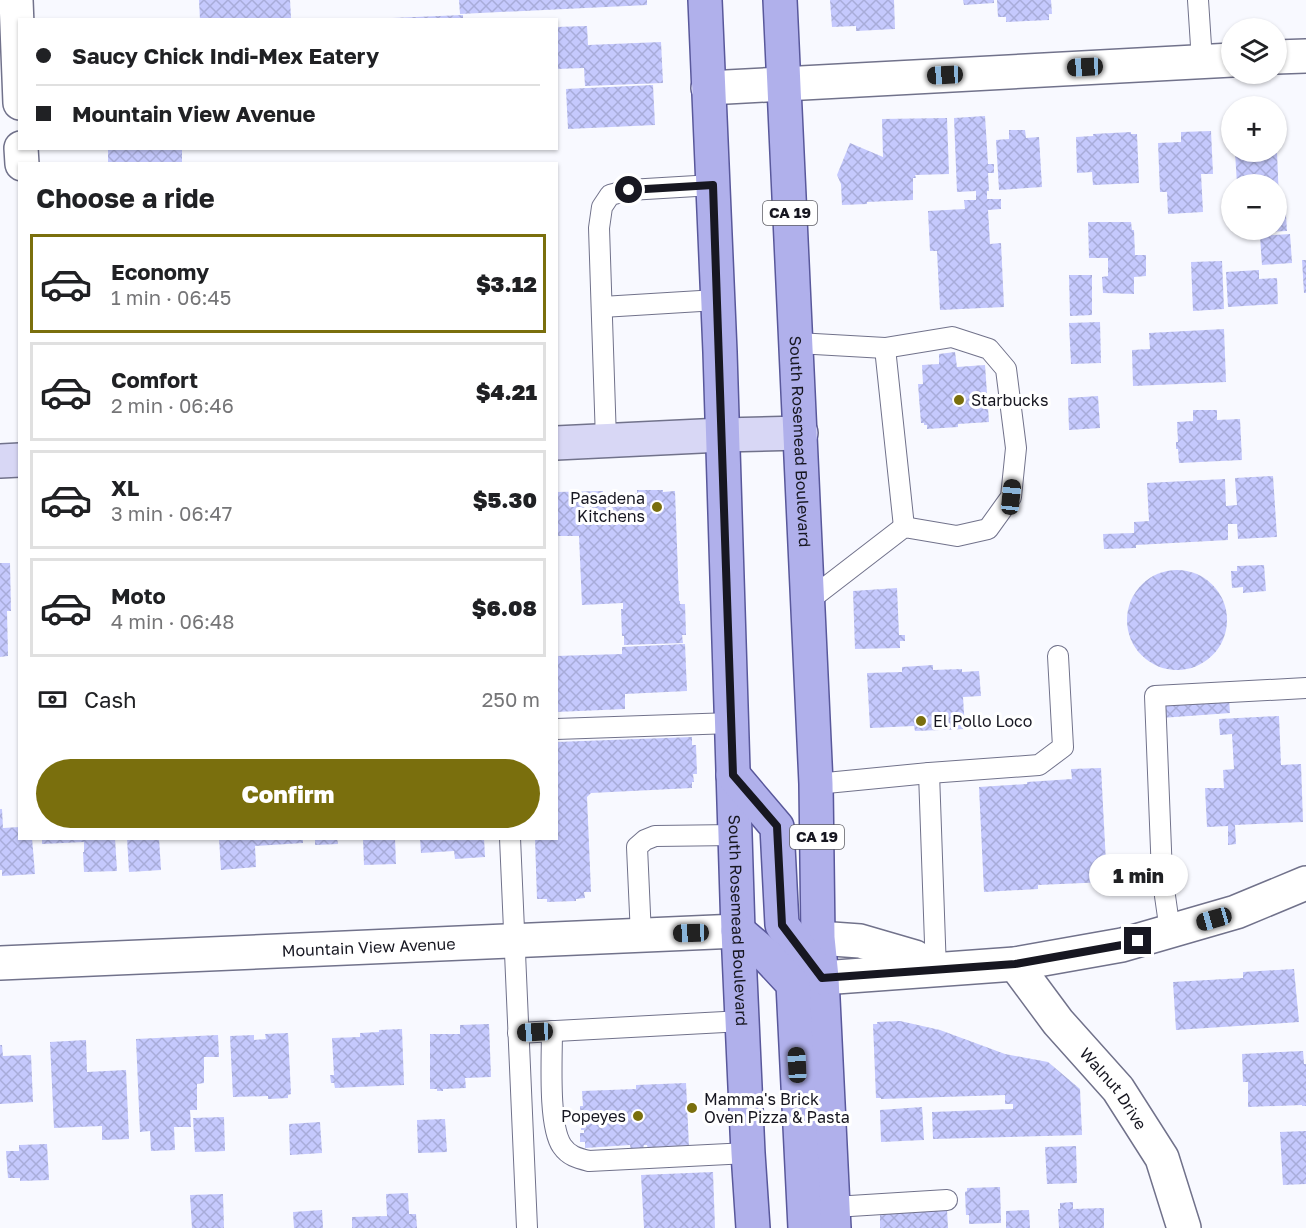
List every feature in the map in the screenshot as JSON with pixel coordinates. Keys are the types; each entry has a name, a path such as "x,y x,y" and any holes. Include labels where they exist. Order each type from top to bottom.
{"main road":[{"name":"South Rosemead Boulevard","path":"705,0 738,931 753,1228"},
{"name":"South Rosemead Boulevard","path":"780,0 816,784 818,938 834,1221"},
{"path":"558,443 801,433"},
{"path":"0,460 18,460"},
{"path":"733,775 777,826 782,925 822,978"},
{"path":"738,931 766,955 792,984 805,1228"}],"street":[{"path":"15,0 18,62"},
{"path":"1287,57 1306,56"},
{"path":"708,88 1216,60"},
{"path":"822,978 1015,964 1122,945 1236,912 1306,883"},
{"name":"Mountain View Avenue","path":"0,963 738,931"},
{"path":"818,938 860,941 915,957 936,970"},
{"name":"Walnut Drive","path":"1015,964 1058,1022 1118,1089 1162,1158 1184,1228"}],"lane":[{"path":"1198,0 1216,60"},
{"path":"606,440 599,228 602,207 610,195 629,190 713,185"},
{"path":"602,307 717,300"},
{"path":"796,343 885,348 952,337 989,349 1006,369 1016,448 1011,497 988,529 957,537 904,527 808,601"},
{"path":"885,348 904,527"},
{"path":"816,784 1039,765 1063,747 1058,656"},
{"path":"1170,931 1162,875 1155,696 1306,688"},
{"path":"558,729 732,723"},
{"path":"929,773 936,970"},
{"path":"641,936 637,847 645,840 656,836 735,835"},
{"path":"510,840 527,1228"},
{"path":"518,1033 743,1021"},
{"path":"552,1031 553,1119 556,1134 562,1146 573,1158 589,1161 660,1159 748,1153"},
{"path":"834,1221 947,1200"}],"building":[{"path":"199,0 290,0 291,18 200,18"},
{"path":"459,0 647,0 647,5 460,14"},
{"path":"830,0 894,0 895,29 856,31 856,26 832,27"},
{"path":"963,0 994,0 994,3 964,5"},
{"path":"997,0 1051,0 1052,14 1049,14 1049,20 1006,22 1006,17 998,17"},
{"path":"463,15 463,18 392,18"},
{"path":"587,26 588,45 661,42 663,83 585,86 584,68 558,69 558,27"},
{"path":"653,85 655,125 568,129 566,89"},
{"path":"985,116 988,164 994,164 994,173 988,173 987,199 1001,199 1001,209 988,210 990,244 1001,243 1004,307 940,310 937,251 930,251 928,211 965,209 964,200 976,200 976,191 957,192 954,118"},
{"path":"947,118 949,174 915,175 913,200 842,205 841,184 837,175 850,143 883,157 882,119"},
{"path":"1009,130 1025,130 1026,138 1039,137 1042,187 999,190 996,140 1009,139"},
{"path":"1211,131 1213,174 1201,174 1203,212 1168,214 1167,192 1160,192 1158,143 1181,142 1181,132"},
{"path":"1131,132 1131,134 1137,134 1139,183 1093,185 1092,172 1077,173 1076,137"},
{"path":"108,150 182,150 182,162 108,162"},
{"path":"1236,162 1277,162 1278,174 1236,174"},
{"path":"1088,222 1131,222 1132,230 1134,230 1135,255 1146,255 1146,276 1134,277 1134,294 1103,293 1102,277 1108,276 1108,258 1089,258"},
{"path":"1287,234 1290,234 1292,263 1262,265 1260,240 1287,240"},
{"path":"1302,260 1306,260 1306,293 1304,293"},
{"path":"1222,261 1224,309 1193,311 1191,262"},
{"path":"1259,270 1259,279 1277,278 1278,304 1228,307 1226,272"},
{"path":"1069,275 1092,275 1092,315 1070,316"},
{"path":"1100,322 1101,363 1071,364 1069,323"},
{"path":"1224,329 1226,382 1133,386 1132,350 1150,349 1149,333"},
{"path":"955,352 957,367 985,365 989,422 927,429 927,425 921,423 918,384 923,384 922,365 939,364 939,354"},
{"path":"1098,396 1100,428 1069,430 1068,398"},
{"path":"1193,410 1217,410 1217,420 1240,419 1242,460 1179,463 1178,449 1176,449 1177,422 1193,421"},
{"path":"1273,476 1277,537 1238,539 1237,524 1228,524 1228,540 1104,549 1103,534 1134,533 1134,522 1149,521 1147,483 1225,479 1226,506 1237,505 1235,478"},
{"path":"637,490 675,491 679,601 680,604 685,604 686,635 682,635 683,643 624,645 621,609 623,609 623,603 582,605 579,536 558,536 558,492 637,493"},
{"path":"0,563 10,563 11,611 7,611 8,656 0,657"},
{"path":"1264,565 1266,591 1243,593 1243,587 1232,588 1231,571 1237,571 1237,566"},
{"path":"1177,570 1196,573 1213,584 1224,601 1227,620 1224,639 1213,656 1196,667 1177,670 1158,667 1141,656 1130,639 1127,620 1130,601 1141,584 1158,573"},
{"path":"897,588 899,635 905,635 905,641 900,641 900,648 855,649 853,591"},
{"path":"685,644 687,691 625,694 625,709 558,712 558,656 622,654 622,647"},
{"path":"933,665 933,670 979,671 981,696 963,697 965,729 915,731 914,726 870,728 867,673 902,672 902,667"},
{"path":"1229,699 1230,713 1161,718 1160,703"},
{"path":"1279,716 1281,765 1301,764 1303,822 1235,825 1236,844 1228,845 1228,826 1207,827 1205,788 1224,788 1223,770 1234,769 1232,734 1220,735 1219,719"},
{"path":"692,737 692,745 696,745 697,774 693,774 692,788 591,793 587,797 591,892 584,892 585,898 576,899 576,901 547,902 547,899 537,899 535,840 558,840 558,742"},
{"path":"1101,768 1107,882 1038,885 1038,889 984,892 979,787 1072,779 1071,769"},
{"path":"0,809 2,809 3,828 18,827 18,840 32,840 35,874 2,876 2,870 0,870"},
{"path":"42,840 115,840 117,871 84,872 84,842 42,844"},
{"path":"127,840 159,840 161,870 129,872"},
{"path":"219,840 303,840 303,843 255,846 256,867 221,870"},
{"path":"315,840 337,840 338,844 315,845"},
{"path":"363,840 395,840 396,864 364,865"},
{"path":"420,840 484,840 485,857 455,859 454,851 421,853"},
{"path":"1294,969 1299,1022 1176,1030 1173,982 1243,978 1243,972"},
{"path":"900,1021 940,1030 1005,1054 1048,1062 1080,1089 1082,1135 933,1139 932,1112 1013,1109 1013,1104 1005,1104 1005,1095 876,1098 873,1024"},
{"path":"489,1024 491,1077 465,1078 466,1088 443,1089 443,1091 430,1089 430,1034 460,1034 460,1025"},
{"path":"402,1029 404,1085 335,1088 334,1083 331,1083 330,1075 334,1075 332,1038 360,1037 360,1033"},
{"path":"288,1033 291,1094 288,1098 233,1097 230,1036 254,1035 254,1040 266,1039 265,1034"},
{"path":"218,1035 219,1057 204,1057 204,1083 197,1084 197,1110 190,1110 191,1127 174,1127 175,1150 151,1151 150,1131 140,1132 136,1039"},
{"path":"86,1040 87,1072 126,1070 129,1139 102,1140 102,1126 54,1128 50,1042"},
{"path":"0,1045 2,1045 3,1056 31,1055 33,1102 0,1104"},
{"path":"1303,1051 1304,1064 1306,1064 1306,1106 1248,1107 1248,1082 1243,1082 1242,1054"},
{"path":"686,1083 689,1147 648,1149 647,1145 644,1145 643,1149 631,1150 630,1145 585,1148 585,1142 580,1142 580,1133 584,1133 584,1130 581,1130 582,1091 636,1089 636,1085"},
{"path":"922,1107 924,1140 881,1142 880,1110"},
{"path":"224,1117 225,1151 195,1152 193,1118"},
{"path":"445,1119 447,1152 418,1153 417,1120"},
{"path":"320,1122 322,1153 290,1155 289,1124"},
{"path":"1306,1131 1306,1184 1283,1185 1280,1132"},
{"path":"47,1144 49,1180 20,1181 20,1178 8,1178 6,1151 19,1151 19,1145"},
{"path":"1076,1146 1077,1183 1047,1184 1045,1147"},
{"path":"713,1172 715,1228 644,1228 641,1175"},
{"path":"1000,1187 1001,1223 969,1224 969,1215 966,1215 965,1192 967,1188"},
{"path":"408,1193 409,1214 416,1214 417,1228 352,1228 352,1217 387,1216 386,1194"},
{"path":"223,1194 224,1228 192,1228 190,1195"},
{"path":"1073,1202 1073,1209 1104,1208 1104,1228 1059,1228 1060,1203"},
{"path":"322,1210 323,1228 294,1228 293,1212"},
{"path":"947,1210 948,1228 880,1228 880,1213"},
{"path":"1029,1210 1030,1228 1006,1228 1006,1211"}],"place":[{"name":"Starbucks","path":"959,400"},
{"name":"Pasadena Kitchens","path":"657,507"},
{"name":"El Pollo Loco","path":"921,721"},
{"name":"Mamma's Brick Oven Pizza & Pasta","path":"692,1108"},
{"name":"Popeyes","path":"638,1116"}],"route":[{"path":"629,190 713,185 733,775 777,826 782,925 822,978 1015,964 1138,941"}]}
